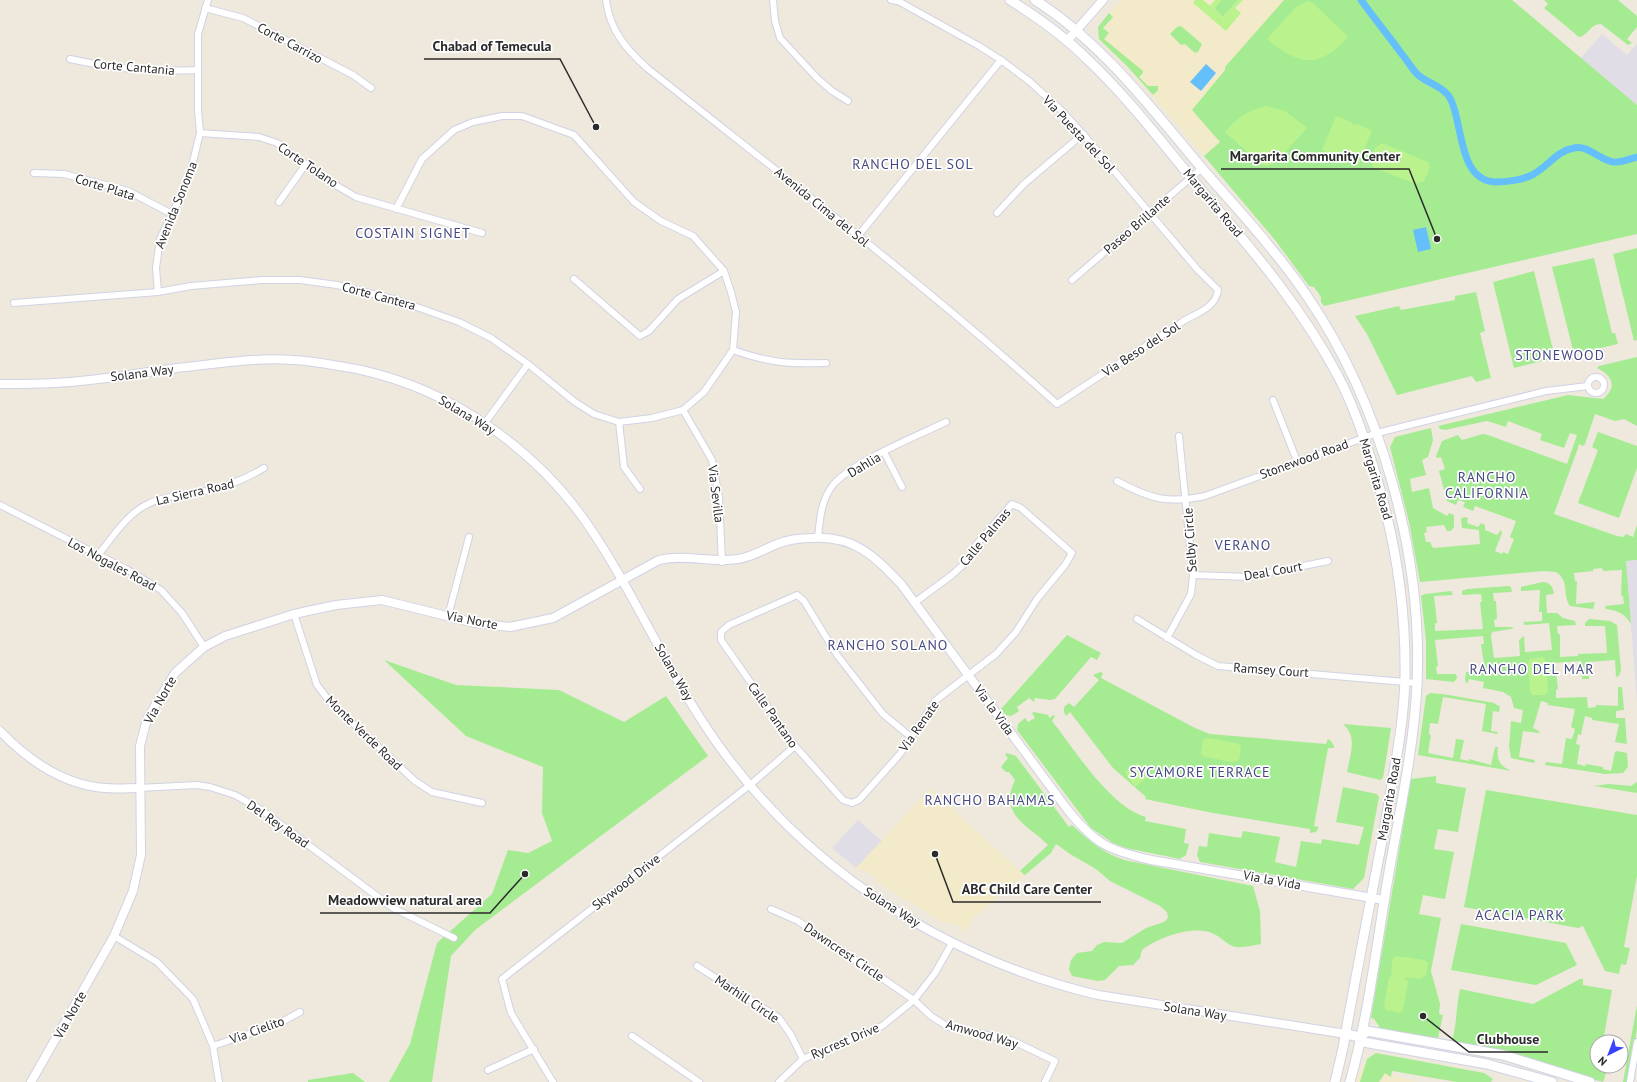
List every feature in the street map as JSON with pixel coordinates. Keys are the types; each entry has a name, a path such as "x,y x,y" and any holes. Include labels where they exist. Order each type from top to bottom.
{"main road":[{"name":"Margarita Road","path":"1010,0 1086,58 1118,92 1243,240 1298,311 1338,376 1354,408 1364,437 1388,517 1399,569 1404,621 1405,681 1399,736 1372,898 1346,1034 1335,1082"},
{"name":"Margarita Road","path":"1035,0 1077,30 1122,75 1289,270 1308,298 1352,373 1377,432 1400,516 1409,558 1417,634 1417,683 1408,766 1360,1037 1350,1082"},
{"name":"Solana Way","path":"1360,1037 1367,1031 1503,1055 1590,1082"},
{"name":"Solana Way","path":"1346,1034 1360,1037 1363,1042 1487,1064 1552,1082"}],"street":[{"name":"Avenida Sonoma","path":"158,292 156,268 160,240 190,178 200,133 198,110 198,34 208,0"},
{"name":"Avenida Cima del Sol","path":"606,0 608,13 616,35 628,51 647,68 858,236 1008,359 1056,404"},
{"path":"773,0 775,21 780,38 817,78 832,91 848,101"},
{"name":"Via Puesta del Sol","path":"891,0 898,1 1001,60 1060,109 1150,214 1218,290"},
{"path":"1067,42 1102,0"},
{"name":"Corte Carrizo","path":"205,8 243,18 352,76 371,88"},
{"name":"Corte Cantania","path":"70,59 101,66 167,72 198,70"},
{"path":"858,236 1001,60"},
{"path":"396,209 422,159 454,130 473,122 502,116 522,116 574,135 634,202 661,221 693,236 724,271 732,292 736,312 733,350 760,360 793,364 826,363"},
{"name":"Corte Tolano","path":"200,133 259,137 277,143 320,176 356,197 482,234"},
{"path":"997,212 1024,184 1083,134"},
{"path":"279,202 306,164"},
{"name":"Paseo Brillante","path":"1072,280 1202,168"},
{"name":"Corte Plata","path":"34,173 64,174 128,191 172,214"},
{"path":"574,279 640,336 649,331 678,299 724,271"},
{"name":"Corte Cantera","path":"14,303 158,292 191,286 262,280 300,280 337,285 397,300 458,322 491,338 528,364 575,402 594,414 619,422 652,418 683,410 704,392 733,350"},
{"name":"Via Beso del Sol","path":"1056,404 1185,320 1206,309 1217,298 1218,290"},
{"name":"Solana Way","path":"0,384 57,383 255,360 295,360 362,370 407,384 448,401 485,423 533,461 564,495 588,524 679,682 717,742 750,785 776,814 803,840 861,888 909,919 952,943 1026,975 1098,995 1346,1034"},
{"path":"485,423 528,364"},
{"name":"Stonewood Road","path":"1117,482 1143,495 1165,501 1187,500 1205,496 1377,432 1546,391 1588,386"},
{"path":"1273,400 1297,461"},
{"name":"Via Sevilla","path":"683,410 712,460 719,497 722,562"},
{"path":"619,422 624,467 640,489"},
{"name":"Dahlia","path":"818,537 820,513 834,485 859,466 884,452 946,422"},
{"name":"Selby Circle","path":"1167,638 1191,594 1193,575 1187,500 1179,436"},
{"path":"884,452 902,487"},
{"name":"La Sierra Road","path":"98,555 134,513 149,503 164,498 212,490 242,480 264,468"},
{"name":"Calle Palmas","path":"914,603 952,575 965,563 976,546 1012,504 1021,508 1072,554"},
{"name":"Los Nogales Road","path":"0,505 98,555 161,590 182,613 204,647"},
{"path":"448,616 469,536"},
{"name":"Via la Vida","path":"621,579 659,560 672,557 722,562 748,558 778,543 798,538 839,538 859,546 877,559 901,584 1080,826 1101,844 1125,854 1151,860 1384,900"},
{"name":"Via Renate","path":"843,800 852,803 859,800 912,738 936,700 996,654 1016,632 1037,600 1065,566 1072,554"},
{"name":"Deal Court","path":"1193,575 1249,577 1328,561"},
{"name":"Via Norte","path":"31,1082 114,936 133,891 141,855 139,788 140,746 147,719 175,673 204,647 225,636 294,614 336,605 382,600 475,623 510,627 553,618 621,579"},
{"name":"Calle Pantano","path":"843,800 795,746 721,640 721,632 729,625 797,595 804,601 836,655 883,714 912,738"},
{"name":"Monte Verde Road","path":"294,614 317,684 330,702 415,781 432,792 482,803"},
{"name":"Ramsey Court","path":"1137,619 1196,656 1218,666 1417,683"},
{"name":"Del Rey Road","path":"0,731 25,756 40,766 77,783 105,788 196,785 210,787 235,795 260,809 393,908 454,938"},
{"name":"Skywood Drive","path":"534,1049 512,1012 502,979 750,785 795,746"},
{"name":"Dawncrest Circle","path":"772,909 798,921 914,1000"},
{"path":"114,936 157,962 193,999 213,1046 219,1082"},
{"name":"Rycrest Drive","path":"780,1082 803,1059 882,1026 914,1000 934,973 952,943"},
{"name":"Marhill Circle","path":"697,966 778,1018 791,1035 803,1059"},
{"name":"Amwood Way","path":"914,1000 931,1016 948,1027 1010,1040 1055,1061 1046,1082"},
{"name":"Via Cielito","path":"213,1046 278,1024 300,1012"},
{"path":"632,1036 699,1082"},
{"path":"1630,1082 1637,1042"},
{"path":"488,1070 534,1049 553,1082"}],"shaded area":[{"path":"1120,0 1327,0 1221,141 1204,156 1127,66 1099,39 1098,27"},
{"path":"1602,34 1627,55 1637,44 1637,105 1581,58"},
{"path":"1637,560 1637,703 1626,561"},
{"path":"930,789 1025,875 971,920 965,934 961,927 948,922 945,923 936,918 877,882 877,878 864,870 859,870 856,868"},
{"path":"858,820 882,841 856,868 832,848"},
{"path":"1363,1066 1417,1082 1355,1082"}],"green space":[{"path":"1195,0 1203,0 1210,6 1215,0 1221,0 1214,9 1223,17 1238,0 1243,0 1235,8 1241,13 1226,31 1193,3"},
{"path":"1221,0 1238,0 1223,17 1214,9"},
{"path":"1284,0 1512,0 1637,105 1637,234 1324,306 1321,302 1321,297 1314,287 1309,286 1275,240 1204,156 1220,142 1192,110 1225,70 1225,67"},
{"path":"1544,0 1618,0 1637,16 1637,27 1627,39 1632,43 1628,45 1601,24 1594,26 1585,35 1579,37 1544,8 1548,4"},
{"path":"1307,1 1313,3 1348,37 1337,48 1318,59 1308,60 1299,58 1278,48 1267,39 1297,6"},
{"path":"1109,13 1113,17 1103,28 1109,33 1104,39 1143,71 1139,77 1148,86 1158,86 1158,90 1153,95 1127,66 1099,39 1098,27"},
{"path":"1181,26 1202,44 1198,52 1195,53 1185,44 1181,45 1170,34 1177,27"},
{"path":"1266,106 1285,111 1307,128 1277,161 1268,166 1261,164 1225,132 1243,115"},
{"path":"1336,116 1351,122 1353,126 1357,124 1372,131 1358,165 1322,150"},
{"path":"1382,143 1428,162 1430,167 1424,181 1416,184 1374,168 1370,160 1375,148"},
{"path":"1637,248 1637,340 1634,341 1613,254"},
{"path":"1594,258 1612,333 1615,333 1618,344 1574,354 1552,267"},
{"path":"1534,271 1555,358 1514,368 1493,282"},
{"path":"1476,292 1485,331 1480,333 1491,378 1476,382 1472,376 1397,395 1367,334 1355,316 1399,306 1401,310 1455,300 1455,296"},
{"path":"1637,357 1637,426 1624,419 1615,421 1595,414 1585,444 1583,446 1579,444 1554,514 1623,537 1626,534 1633,537 1637,525 1637,560 1626,561 1631,624 1626,617 1618,612 1606,609 1605,606 1624,604 1623,596 1621,596 1622,570 1603,571 1602,568 1593,569 1593,571 1574,573 1575,581 1577,581 1576,604 1595,602 1593,609 1570,606 1566,597 1563,579 1556,572 1544,571 1420,582 1409,522 1390,447 1395,437 1431,428 1433,440 1428,457 1422,460 1426,475 1410,479 1412,492 1429,488 1433,508 1447,516 1449,513 1454,515 1454,527 1451,531 1447,531 1444,525 1426,527 1427,532 1424,533 1426,542 1430,542 1433,548 1480,544 1479,530 1462,528 1461,519 1464,517 1468,518 1467,523 1478,527 1481,523 1485,525 1485,530 1497,535 1501,530 1502,533 1495,551 1502,554 1503,552 1508,554 1514,539 1510,537 1516,521 1475,506 1473,511 1463,507 1465,502 1458,500 1456,505 1447,501 1439,471 1445,469 1441,457 1437,458 1436,456 1442,441 1458,435 1462,440 1483,434 1567,464 1577,435 1570,433 1564,448 1540,440 1542,434 1508,421 1506,427 1487,421 1445,430 1440,429 1438,426 1568,395 1603,399 1608,395 1612,386 1606,374 1597,368 1599,366"},
{"path":"1598,432 1637,446 1637,468 1619,518 1578,503 1598,450 1592,447"},
{"path":"1543,582 1548,583 1551,586 1554,594 1546,595 1547,613 1557,613 1563,618 1575,621 1576,625 1557,626 1558,634 1560,634 1560,657 1578,656 1578,654 1607,653 1605,626 1585,626 1585,623 1589,619 1610,621 1617,625 1621,670 1619,676 1616,677 1615,660 1588,662 1589,679 1582,679 1581,661 1555,663 1558,689 1556,690 1556,698 1587,697 1588,708 1596,707 1596,705 1618,706 1618,687 1622,687 1624,710 1616,711 1616,718 1625,718 1627,744 1615,742 1619,724 1592,720 1592,718 1585,716 1581,735 1578,734 1576,744 1580,745 1577,764 1603,767 1603,769 1611,771 1615,752 1627,753 1628,767 1623,773 1605,774 1545,765 1546,762 1562,764 1566,738 1572,739 1575,729 1571,727 1575,709 1548,705 1548,703 1541,701 1533,728 1539,731 1539,733 1523,731 1519,757 1535,760 1534,763 1511,758 1509,746 1511,721 1521,723 1523,710 1514,708 1511,697 1503,692 1483,688 1484,682 1469,679 1467,684 1465,680 1466,672 1485,671 1481,644 1484,644 1483,636 1435,640 1438,666 1436,667 1437,674 1456,674 1457,678 1454,682 1426,679 1426,640 1421,596 1425,594 1451,591 1453,595 1434,596 1437,623 1435,623 1435,631 1483,629 1480,602 1482,602 1481,594 1462,595 1462,591 1467,589 1511,587 1512,592 1493,593 1494,601 1496,601 1497,619 1494,620 1495,627 1514,627 1511,629 1492,632 1491,636 1494,658 1520,656 1519,640 1524,636 1525,652 1552,650 1549,623 1525,625 1523,622 1542,621 1542,612 1539,612 1540,590 1521,591 1521,587"},
{"path":"1067,635 1101,653 1097,660 1091,657 1055,699 1050,700 1035,698 1034,702 1029,698 1017,707 1019,711 1011,716 1006,715 1001,709"},
{"path":"1543,657 1546,661 1548,691 1545,695 1532,695 1530,692 1528,664 1530,659"},
{"path":"384,660 456,685 559,690 624,722 666,696 708,756 475,930 451,956 432,1082 389,1082 410,1044 437,943 492,894 508,850 528,853 552,841 542,813 543,767 466,736"},
{"path":"1100,672 1103,673 1101,678 1195,728 1210,734 1326,744 1328,739 1331,741 1334,748 1328,748 1314,826 1319,827 1316,832 1310,833 1310,829 1213,813 1145,799 1146,797 1113,768 1070,712 1066,716 1064,712 1064,707 1069,703 1074,707 1099,680 1093,675"},
{"path":"1430,693 1494,703 1500,707 1499,712 1493,711 1491,731 1498,732 1497,734 1482,731 1486,704 1443,697 1438,724 1430,723 1429,734 1431,735 1428,753 1453,758 1456,739 1464,740 1460,759 1469,761 1469,759 1491,765 1495,747 1498,747 1498,759 1504,767 1512,771 1418,755 1426,696"},
{"path":"1034,712 1049,715 1048,716 1050,718 1053,715 1055,716 1052,721 1071,747 1094,776 1119,802 1146,817 1145,821 1186,829 1184,843 1189,844 1186,855 1180,859 1126,848 1113,843 1091,828 1017,730 1018,724 1025,718 1028,722 1035,718 1032,713"},
{"path":"1343,724 1391,728 1383,778 1380,780 1347,772 1352,740 1348,729"},
{"path":"1207,738 1237,743 1241,747 1239,760 1232,762 1205,757 1201,754 1203,740"},
{"path":"1007,753 1016,756 1069,827 1072,825 1090,841 1109,854 1124,860 1253,886 1260,911 1261,944 1236,947 1230,945 1212,933 1204,931 1185,932 1165,937 1148,945 1142,950 1140,958 1133,965 1119,966 1105,980 1098,981 1072,976 1069,969 1071,960 1077,953 1092,951 1097,945 1104,942 1122,943 1146,928 1164,922 1168,918 1167,912 1160,906 1110,881 1096,869 1056,844 1051,853 1025,875 1020,871 1048,845 1024,825 1013,811 1010,802 1011,792 1015,780 1009,772 1006,772 1001,767 1008,758 1005,755"},
{"path":"1138,763 1148,777 1135,787 1125,772"},
{"path":"1436,776 1436,783 1466,788 1458,832 1438,829 1434,849 1454,852 1445,899 1423,895 1419,914 1441,918 1431,971 1440,1004 1439,1014 1443,1015 1438,1038 1378,1029 1379,1026 1374,1019 1371,1018 1411,779"},
{"path":"1637,782 1637,793 1594,786 1609,784 1631,786"},
{"path":"1343,787 1377,794 1379,797 1364,878 1353,889 1200,862 1197,855 1199,846 1207,847 1209,833 1241,838 1243,831 1280,837 1275,862 1296,867 1301,841 1321,844 1322,839 1359,845 1364,827 1336,822"},
{"path":"1486,790 1637,815 1637,876 1624,947 1630,948 1626,965 1621,964 1619,974 1605,971 1583,926 1578,928 1464,907"},
{"path":"1461,924 1566,943 1577,965 1536,985 1451,970"},
{"path":"1397,956 1424,960 1428,963 1426,976 1420,979 1405,977 1408,982 1403,1010 1400,1013 1386,1010 1384,1006 1389,978 1393,974 1391,971 1393,958"},
{"path":"1580,979 1583,979 1583,985 1612,990 1604,1034 1589,1034 1589,1074 1606,1074 1603,1082 1489,1049 1452,1041 1460,989 1533,1004"},
{"path":"1637,1005 1637,1029 1628,1082 1623,1082 1624,1074 1629,1074 1629,1049"},
{"path":"1376,1053 1484,1073 1493,1079 1491,1082 1457,1082 1392,1071 1391,1077 1385,1073 1379,1082 1360,1082 1367,1059"},
{"path":"353,1073 365,1082 308,1082 308,1080"}],"water":[{"path":"1206,64 1216,73 1201,91 1190,82"},
{"path":"1426,227 1431,249 1418,252 1413,230"}],"waterway":[{"path":"1361,0 1416,73 1445,92 1451,100 1455,110 1468,162 1475,172 1484,179 1500,182 1528,177 1538,172 1562,152 1574,148 1584,149 1603,159 1613,162 1637,157"}],"place":[{"name":"Chabad of Temecula","path":"596,127"},
{"name":"Margarita Community Center","path":"1437,239"},
{"name":"ABC Child Care Center","path":"935,854"},
{"name":"Meadowview natural area","path":"525,874"},
{"name":"Clubhouse","path":"1423,1016"}],"district":[{"name":"RANCHO DEL SOL","path":"913,164"},
{"name":"COSTAIN SIGNET","path":"413,233"},
{"name":"STONEWOOD","path":"1560,355"},
{"name":"RANCHO CALIFORNIA","path":"1487,486"},
{"name":"VERANO","path":"1243,545"},
{"name":"RANCHO SOLANO","path":"888,645"},
{"name":"RANCHO DEL MAR","path":"1532,669"},
{"name":"SYCAMORE TERRACE","path":"1200,772"},
{"name":"RANCHO BAHAMAS","path":"990,800"},
{"name":"ACACIA PARK","path":"1520,915"}]}
